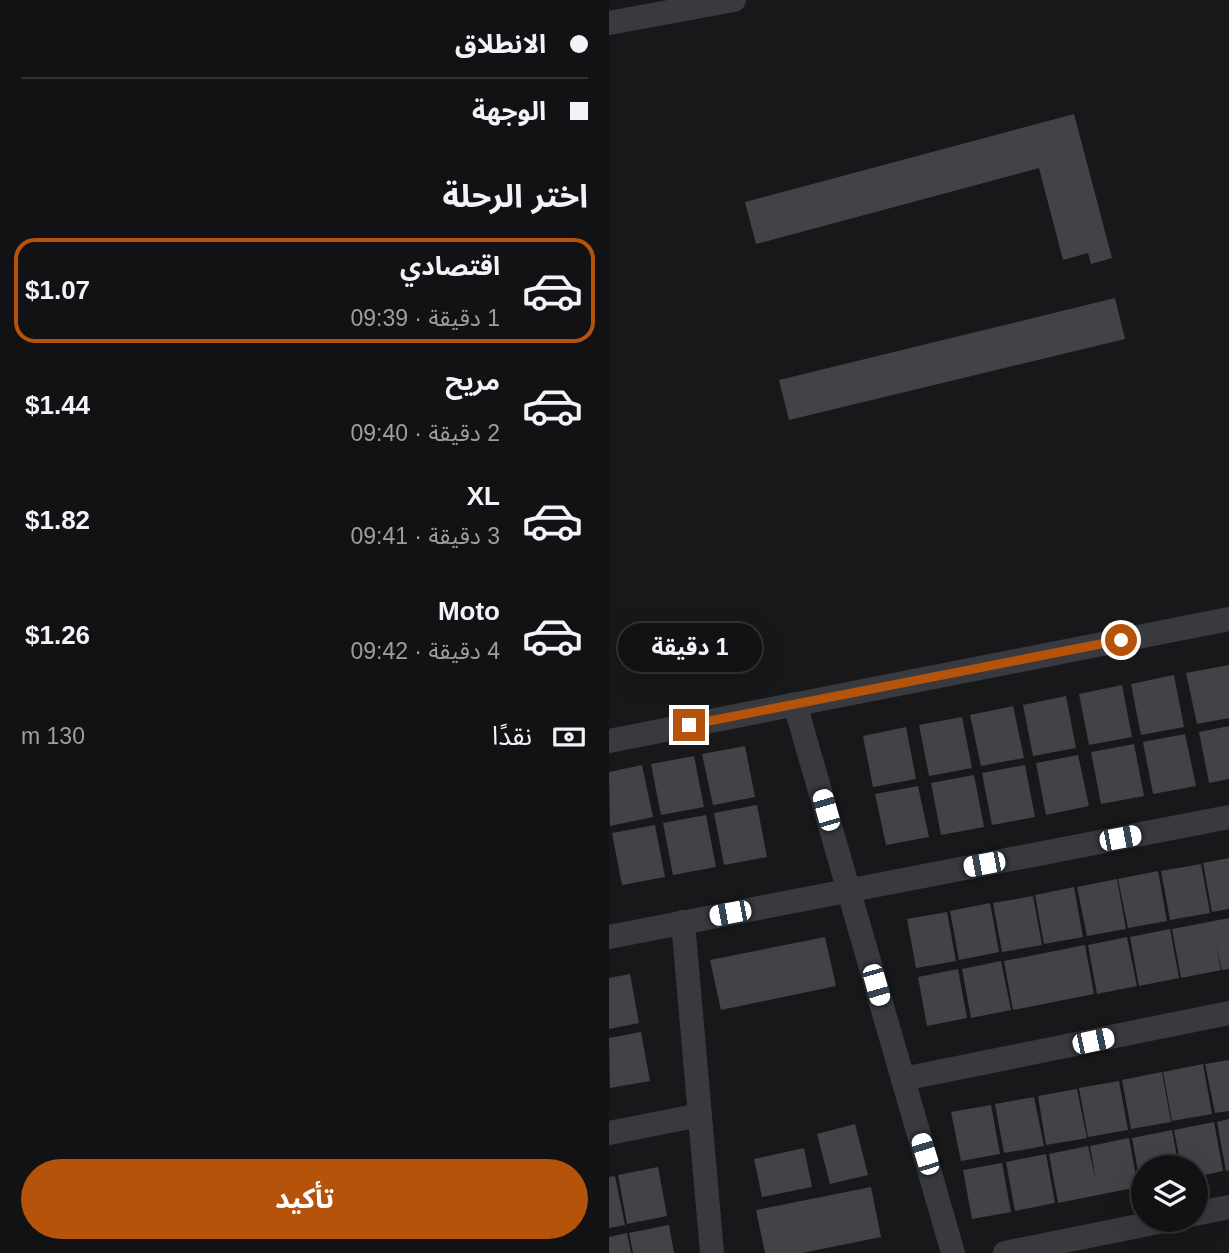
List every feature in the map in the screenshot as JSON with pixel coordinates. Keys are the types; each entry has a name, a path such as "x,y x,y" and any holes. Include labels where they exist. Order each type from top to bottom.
{"street":[{"path":"609,23 667,6 734,0"},
{"path":"609,741 1229,619"},
{"path":"795,704 953,1253"},
{"path":"609,937 1229,817"},
{"path":"683,922 712,1253"},
{"path":"903,1079 1229,1013"},
{"path":"609,1133 700,1115"},
{"path":"1208,1211 1229,1207"},
{"path":"1005,1253 1131,1227"}],"building":[{"path":"1074,114 1112,258 1091,264 1088,253 1063,260 1039,168 756,244 745,202"},
{"path":"1115,298 1125,339 789,420 779,380"},
{"path":"1229,665 1229,718 1197,724 1186,673"},
{"path":"1174,675 1184,727 1141,735 1131,684"},
{"path":"1122,685 1132,737 1089,745 1079,694"},
{"path":"1066,696 1076,748 1033,756 1023,705"},
{"path":"1013,706 1024,758 981,766 970,715"},
{"path":"962,717 972,768 929,776 919,725"},
{"path":"1229,726 1229,779 1209,783 1199,732"},
{"path":"906,727 916,779 873,787 863,736"},
{"path":"1185,734 1196,786 1153,794 1143,742"},
{"path":"1134,744 1144,796 1101,804 1091,752"},
{"path":"745,746 755,797 713,805 702,754"},
{"path":"1078,755 1089,806 1046,815 1036,763"},
{"path":"694,756 704,807 661,815 651,764"},
{"path":"642,765 653,817 610,826 609,772"},
{"path":"1025,765 1035,817 992,825 982,773"},
{"path":"974,775 984,827 941,835 931,783"},
{"path":"918,786 929,837 886,845 875,794"},
{"path":"757,805 767,857 724,865 714,813"},
{"path":"706,815 716,867 673,875 663,823"},
{"path":"655,825 665,877 622,885 612,833"},
{"path":"1229,858 1229,909 1212,912 1203,863"},
{"path":"1201,864 1210,913 1170,920 1161,871"},
{"path":"1158,871 1167,921 1128,928 1118,879"},
{"path":"1117,879 1126,929 1087,936 1077,887"},
{"path":"1074,887 1083,937 1044,944 1035,895"},
{"path":"1033,896 1042,945 1002,952 993,903"},
{"path":"990,903 999,952 959,960 950,911"},
{"path":"947,912 956,961 916,968 907,919"},
{"path":"1229,918 1229,969 1222,970 1216,946 1221,970 1181,978 1172,929"},
{"path":"1170,929 1179,978 1139,986 1130,937"},
{"path":"825,937 836,986 721,1010 710,960"},
{"path":"1127,937 1137,986 1097,994 1088,945"},
{"path":"1085,945 1094,994 1013,1010 1004,961"},
{"path":"1001,961 1011,1010 971,1018 962,969"},
{"path":"958,969 967,1018 927,1026 918,977"},
{"path":"630,974 639,1023 609,1029 609,978"},
{"path":"641,1032 650,1081 610,1088 609,1038"},
{"path":"1229,1060 1229,1111 1215,1113 1205,1064"},
{"path":"1203,1064 1212,1114 1172,1121 1163,1072"},
{"path":"1162,1072 1171,1122 1131,1129 1122,1080"},
{"path":"1119,1081 1128,1130 1088,1137 1079,1088"},
{"path":"1077,1089 1087,1138 1046,1145 1038,1096"},
{"path":"1034,1097 1044,1146 1004,1153 995,1104"},
{"path":"991,1105 1000,1154 961,1161 951,1112"},
{"path":"1229,1119 1229,1170 1226,1171 1217,1122"},
{"path":"1214,1122 1223,1171 1208,1174 1208,1155 1179,1155 1174,1130"},
{"path":"855,1124 868,1175 830,1184 817,1134"},
{"path":"1172,1130 1177,1155 1135,1155 1132,1138"},
{"path":"1129,1138 1132,1155 1131,1188 1058,1203 1049,1154 1088,1146 1096,1180 1090,1146"},
{"path":"804,1148 812,1187 762,1197 754,1159"},
{"path":"1046,1154 1055,1203 1015,1211 1006,1162"},
{"path":"1002,1163 1011,1212 972,1219 963,1170"},
{"path":"658,1167 667,1216 627,1224 618,1175"},
{"path":"615,1176 625,1225 609,1228 609,1177"},
{"path":"871,1187 881,1237 802,1253 765,1253 756,1210"},
{"path":"669,1225 674,1253 633,1253 629,1233"},
{"path":"627,1233 631,1253 609,1253 609,1237"}],"route":[{"path":"689,725 1121,640"}]}
